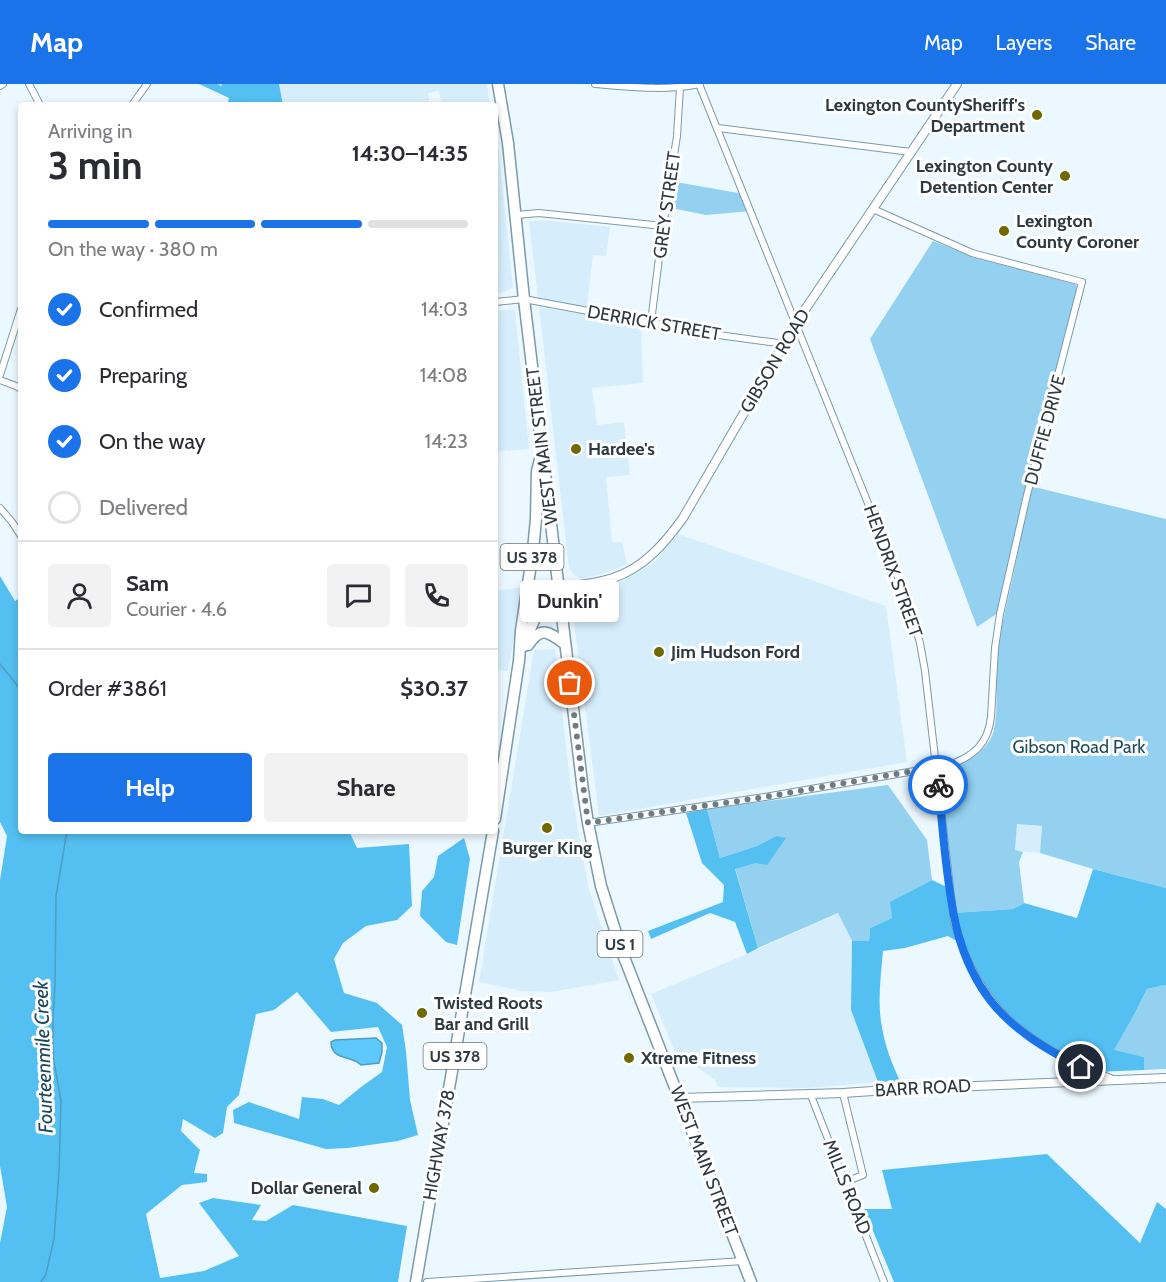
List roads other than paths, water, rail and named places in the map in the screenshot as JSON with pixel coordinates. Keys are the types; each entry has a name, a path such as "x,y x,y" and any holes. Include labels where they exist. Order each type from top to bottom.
{"main road":[{"name":"WEST MAIN STREET","path":"498,84 508,144 542,453 583,791 601,886 633,981 751,1282"},
{"name":"US 378","path":"498,799 519,661 534,542 537,471 542,453"},
{"name":"US 378","path":"519,661 534,619 558,588"},
{"path":"524,617 528,604 535,594 543,590 558,588"},
{"path":"519,661 535,635 541,632 551,634 565,644"},
{"name":"HIGHWAY 378","path":"416,1282 492,834"}],"street":[{"path":"29,84 38,102"},
{"path":"134,102 147,84"},
{"path":"595,84 635,87 680,87 700,84"},
{"name":"HENDRIX STREET","path":"700,84 915,621 925,671 954,922 964,954 980,984 1001,1012 1027,1035 1066,1059 1116,1080"},
{"name":"GIBSON ROAD","path":"558,588 591,584 618,577 659,549 683,518 796,323 957,84"},
{"name":"GREY STREET","path":"651,322 677,136 680,87"},
{"path":"718,128 911,152"},
{"name":"DUFFIE DRIVE","path":"873,209 972,253 1082,282 1027,495 1000,614 995,648 990,728 974,753 963,760 936,767"},
{"path":"516,215 539,213 663,226"},
{"name":"DERRICK STREET","path":"498,302 525,299 722,336 785,344"},
{"path":"0,375 18,318"},
{"path":"0,380 18,387"},
{"path":"0,508 18,531"},
{"path":"588,823 765,797 936,767"},
{"name":"BARR ROAD","path":"680,1098 1166,1078"},
{"path":"843,1092 863,1175 844,1182"},
{"name":"MILLS ROAD","path":"810,1093 884,1282"},
{"path":"427,1282 743,1261"}],"waterway":[{"name":"Fourteenmile Creek","path":"0,664 18,686"},
{"name":"Fourteenmile Creek","path":"41,1282 46,1274 54,1239 59,1171 61,1101 53,1056 53,1017 56,896 66,834"}],"place":[{"name":"Lexington CountySheriff's Department","path":"1037,115"},
{"name":"Lexington County Detention Center","path":"1065,176"},
{"name":"Lexington County Coroner","path":"1004,231"},
{"name":"Hardee's","path":"576,449"},
{"name":"Jim Hudson Ford","path":"659,652"},
{"name":"Dunkin'","path":"570,683"},
{"name":"Burger King","path":"547,828"},
{"name":"Twisted Roots Bar and Grill","path":"422,1013"},
{"name":"Xtreme Fitness","path":"629,1058"},
{"name":"Dollar General","path":"374,1188"}],"park label":[{"name":"Gibson Road Park","path":"1079,747"}]}
